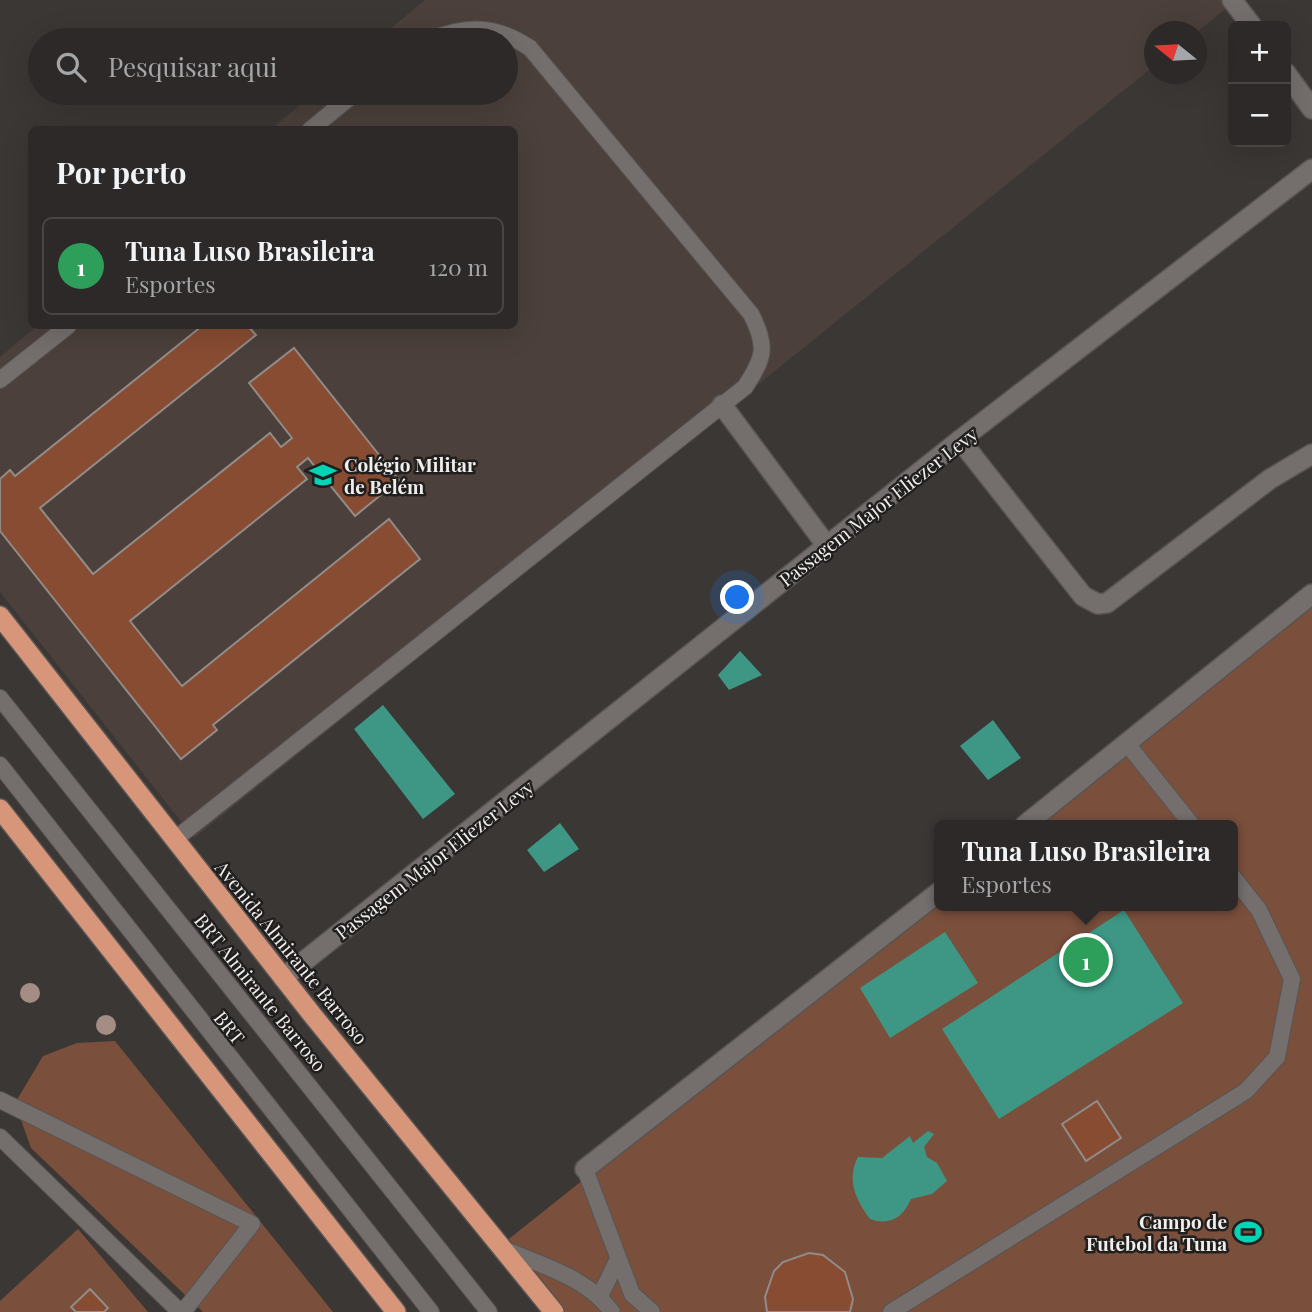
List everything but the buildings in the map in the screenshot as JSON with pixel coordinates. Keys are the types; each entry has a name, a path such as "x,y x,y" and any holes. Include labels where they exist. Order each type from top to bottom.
{"highway":[{"name":"Avenida Almirante Barroso","path":"0,616 283,978 554,1312"},
{"path":"0,809 396,1312"}],"street":[{"path":"1232,0 1248,21"},
{"path":"1291,80 1312,110"},
{"name":"Passagem Major Eliezer Levy","path":"283,978 960,440 1312,169"},
{"path":"722,405 827,546"},
{"path":"960,440 1083,596 1098,604 1107,603 1270,479 1312,454"},
{"path":"1031,820 1128,745 1312,594"},
{"path":"585,1169 934,896"}],"lane":[{"path":"174,840 745,387 763,351 761,333 751,314 530,48 518,39"},
{"path":"315,126 340,105"},
{"path":"0,380 64,329"},
{"name":"BRT Almirante Barroso","path":"0,698 489,1312"},
{"path":"1128,745 1188,820"},
{"name":"BRT","path":"0,765 431,1312"},
{"path":"891,1312 1246,1091 1277,1057 1292,979 1259,910 1238,883"},
{"path":"0,1100 253,1224 181,1312 0,1137"},
{"path":"585,1169 632,1294 652,1312"},
{"path":"501,1248 580,1282 600,1296 612,1312"},
{"path":"600,1296 618,1259"}],"shaded area":[{"name":"Colégio Militar de Belém","path":"425,0 1225,0 1229,6 1207,24 1207,21 1144,21 1144,74 194,838 0,592 0,357 33,329 518,329 518,126 275,126 300,105 518,105 518,28 391,28"},
{"path":"1312,596 1312,1312 554,1312 501,1248 510,1238 934,901 934,911 1238,911 1238,820 1035,820"},
{"path":"740,651 762,675 729,690 718,675"},
{"path":"383,705 455,794 423,819 354,729"},
{"path":"993,720 1021,758 988,780 960,746"},
{"path":"560,823 579,849 544,872 527,850"},
{"path":"1122,911 1183,1003 999,1119 942,1029"},
{"path":"945,932 978,983 890,1038 860,988"},
{"path":"115,1041 333,1312 203,1312 31,1148 15,1103 43,1056 77,1043"},
{"path":"928,1131 934,1134 924,1147 927,1157 937,1163 947,1181 932,1194 911,1199 895,1219 883,1222 870,1219 854,1190 854,1165 858,1157 882,1158 910,1136 913,1143"},
{"path":"78,1229 148,1312 0,1312 0,1301"}],"place":[{"name":"Colégio Militar de Belém","path":"323,475"},
{"name":"Tuna Luso Brasileira","path":"1086,960"},
{"name":"Campo de Futebol da Tuna","path":"1248,1232"}]}
